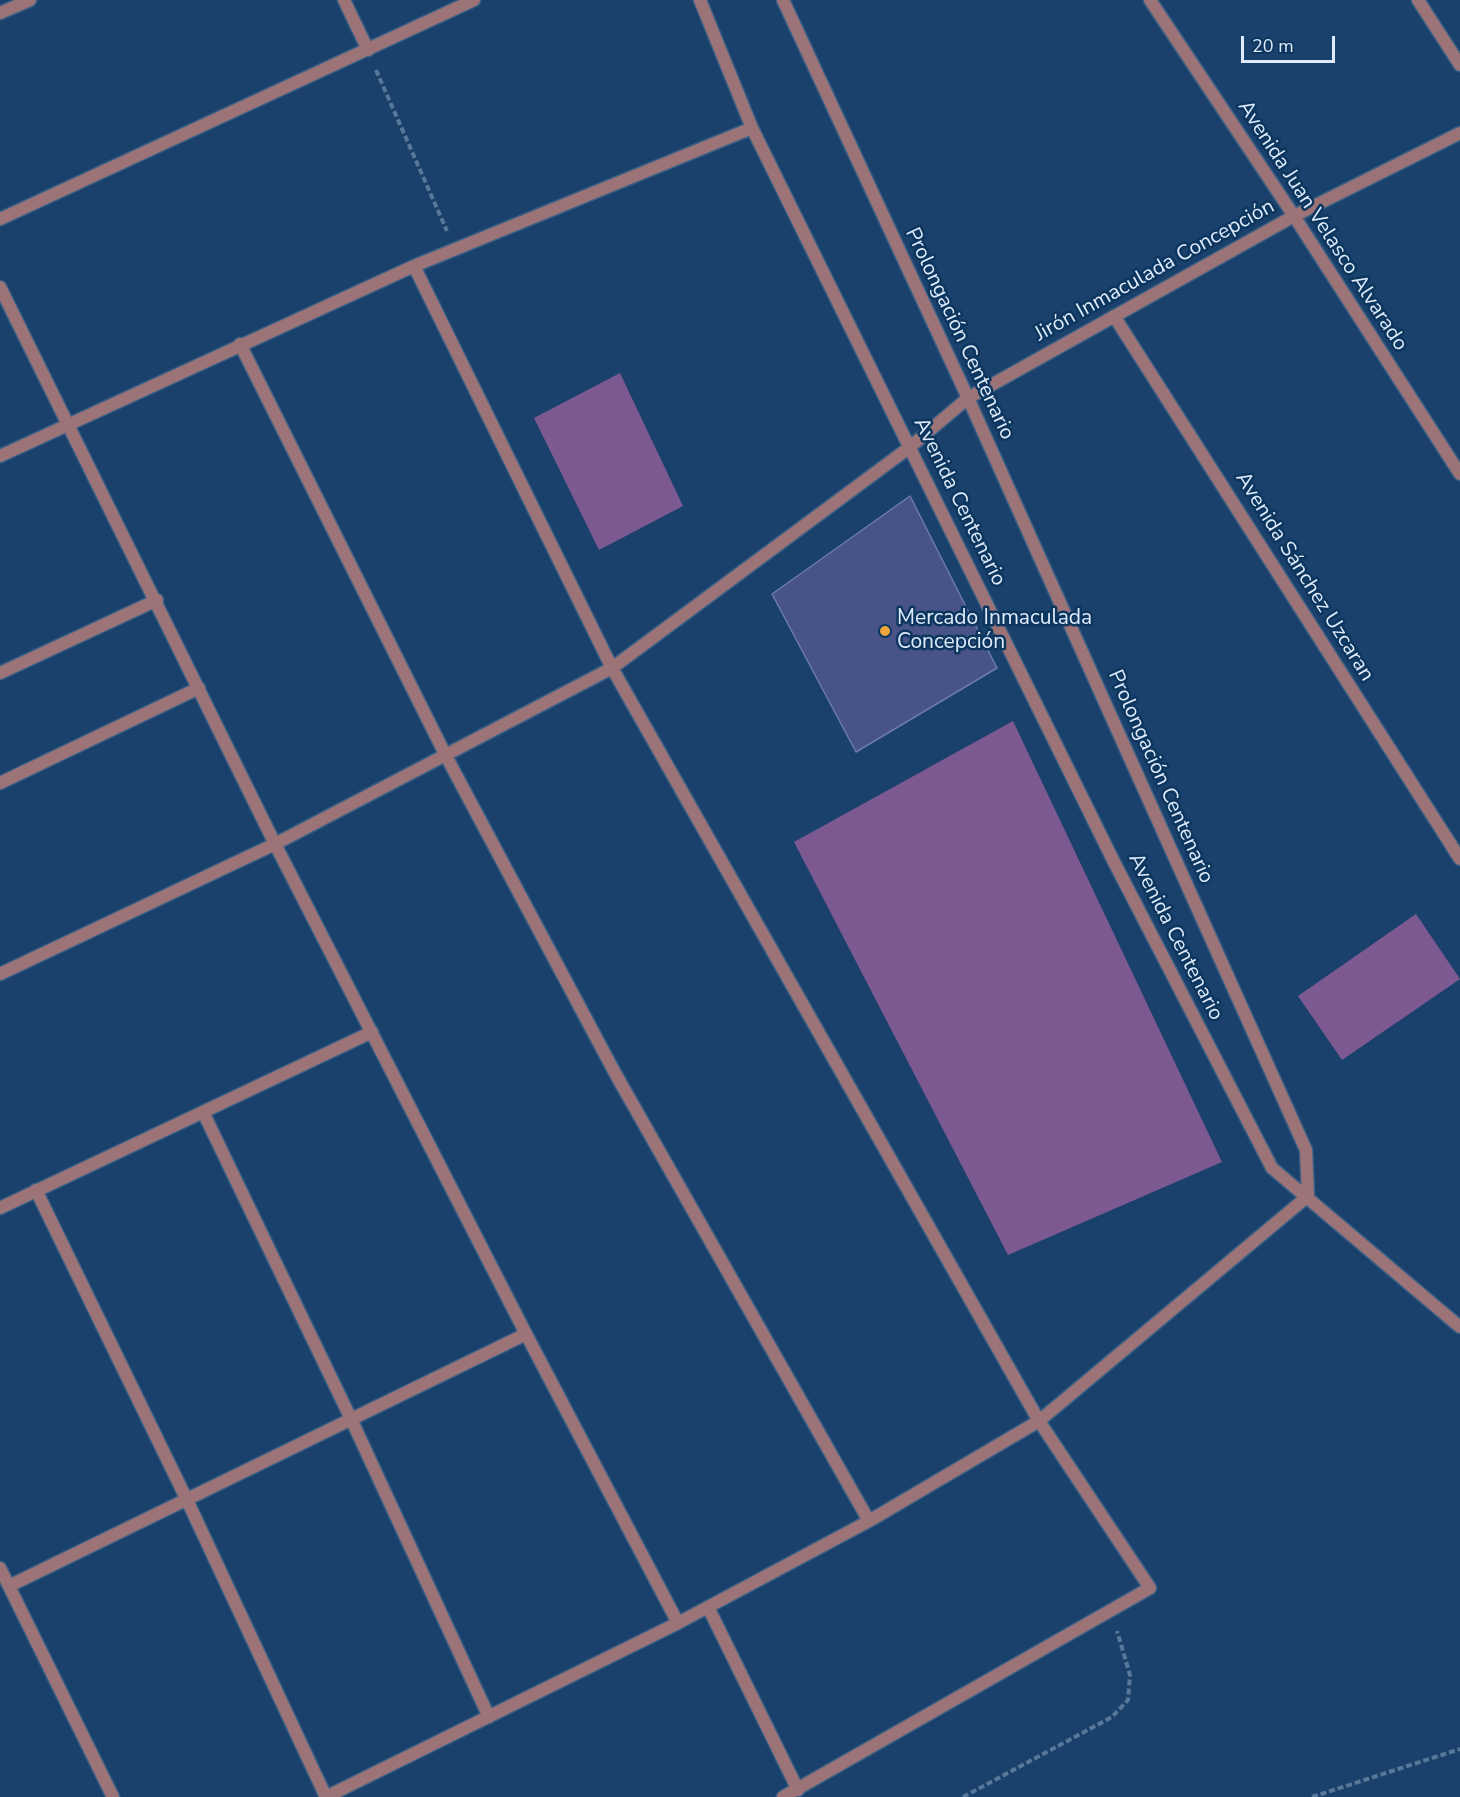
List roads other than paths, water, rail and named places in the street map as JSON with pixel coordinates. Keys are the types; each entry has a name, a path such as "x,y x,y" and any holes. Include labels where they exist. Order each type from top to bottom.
{"street":[{"path":"0,13 30,0"},
{"path":"344,0 368,50"},
{"path":"0,219 474,0"},
{"name":"Avenida Centenario","path":"700,0 752,129 1113,860 1272,1168 1308,1196"},
{"name":"Prolongación Centenario","path":"783,0 968,398 1306,1150 1308,1196"},
{"name":"Avenida Juan Velasco Alvarado","path":"1150,0 1294,216 1460,474"},
{"path":"1418,0 1460,65"},
{"path":"0,456 414,266 752,129"},
{"name":"Jirón Inmaculada Concepción","path":"0,974 275,844 612,668 910,447 968,398 1294,216 1460,133"},
{"path":"414,266 612,668 1039,1421 1150,1588 783,1797"},
{"path":"0,287 66,424 157,600 275,844 526,1334 678,1623"},
{"name":"Avenida Sánchez Uzcaran","path":"1114,316 1460,859"},
{"path":"240,344 446,756 615,1073 869,1521"},
{"path":"0,672 157,600"},
{"path":"0,783 199,688"},
{"path":"0,1208 372,1032"},
{"path":"203,1112 352,1420 489,1717"},
{"path":"36,1191 187,1500 326,1797 678,1623 869,1521 1039,1421 1308,1196 1460,1327"},
{"path":"9,1586 526,1334"},
{"path":"0,1568 113,1797"},
{"path":"708,1607 798,1790"}],"place":[{"name":"Mercado Inmaculada Concepción","path":"885,631"}]}
